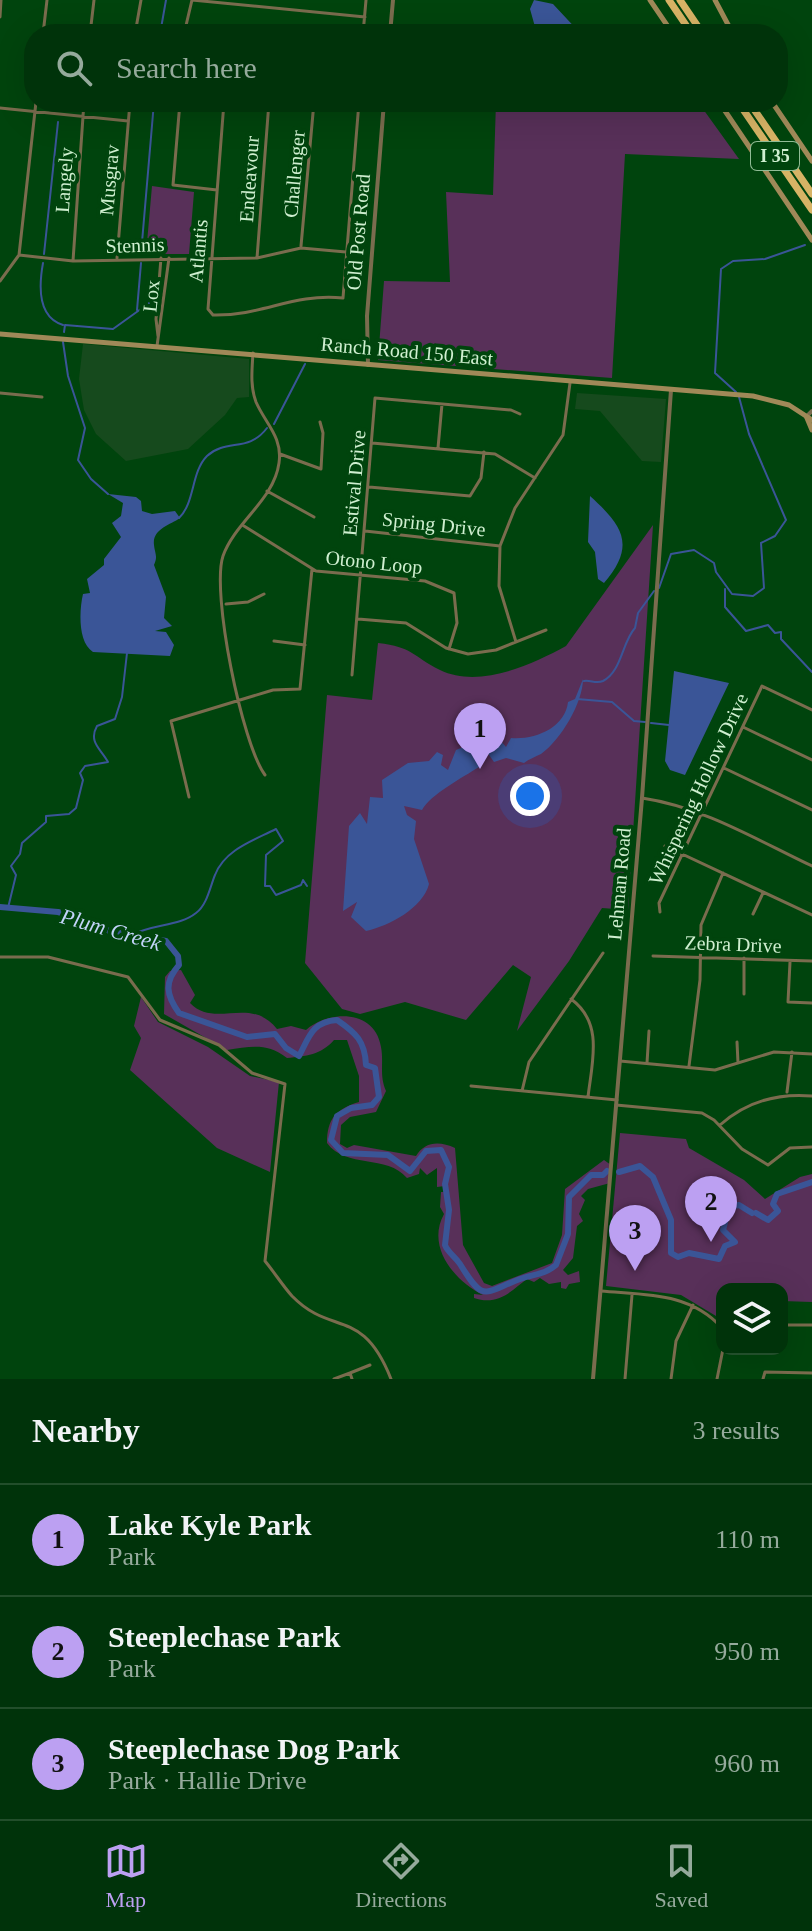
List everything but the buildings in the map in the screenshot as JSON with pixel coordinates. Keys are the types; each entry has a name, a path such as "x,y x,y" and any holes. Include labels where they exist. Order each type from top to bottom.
{"highway":[{"path":"669,0 685,24"},
{"path":"680,0 696,24"},
{"name":"I 35","path":"745,112 812,210"},
{"name":"I 35","path":"756,112 812,194"}],"main road":[{"path":"650,0 666,24"},
{"path":"715,0 728,24"},
{"path":"726,112 812,240"},
{"path":"779,112 812,161"},
{"name":"Ranch Road 150 East","path":"0,334 741,395 773,400 809,418"},
{"path":"809,418 812,430"}],"street":[{"path":"0,17 1,0"},
{"path":"44,24 47,0"},
{"path":"91,24 94,0"},
{"path":"137,24 141,0"},
{"path":"186,24 192,0 365,17"},
{"path":"364,24 366,0"},
{"path":"391,24 393,0"},
{"path":"0,108 24,111"},
{"path":"0,281 19,255 35,112 128,121"},
{"name":"Langely","path":"73,261 83,112"},
{"name":"Musgrav","path":"117,259 129,112"},
{"path":"179,112 173,185 217,190"},
{"name":"Atlantis","path":"223,112 208,314 249,315 298,298 343,298 358,112"},
{"name":"Endeavour","path":"257,258 268,112"},
{"name":"Challenger","path":"301,248 311,112"},
{"name":"Old Post Road","path":"368,365 367,316 383,112"},
{"name":"Stennis","path":"19,255 73,261 257,258 301,248 346,252"},
{"name":"Lox","path":"158,336 156,319 161,258"},
{"name":"Lox","path":"157,346 169,258"},
{"path":"253,353 254,394 275,434 280,454 276,477 222,561 229,664 265,775"},
{"path":"516,642 499,586 500,546 511,515 565,428 570,381"},
{"name":"Lehman Road","path":"593,1379 642,798 671,390"},
{"path":"0,393 42,397"},
{"name":"Estival Drive","path":"352,675 375,398 442,404"},
{"path":"438,448 442,404 511,410 520,414"},
{"path":"809,418 812,411"},
{"path":"280,454 321,469 323,430 320,422"},
{"path":"372,443 484,452 504,457 535,478"},
{"path":"369,487 470,496 481,478 484,452"},
{"path":"267,491 314,517"},
{"name":"Otono Loop","path":"243,525 312,569 425,581 454,593 457,623 449,649"},
{"name":"Spring Drive","path":"364,531 500,546"},
{"path":"189,797 171,721 273,690 299,691 312,569"},
{"path":"224,604 248,602 264,594"},
{"path":"357,618 406,623 449,649 479,654 546,630"},
{"path":"274,641 305,645"},
{"name":"Whispering Hollow Drive","path":"660,912 659,903 762,686 812,710"},
{"path":"743,727 812,760"},
{"path":"724,768 812,810"},
{"path":"642,798 671,802 702,813 812,866"},
{"path":"665,846 812,915"},
{"path":"689,1066 704,913 723,873"},
{"path":"753,914 763,893"},
{"path":"522,1091 529,1062 603,953"},
{"name":"Zebra Drive","path":"653,956 812,961"},
{"path":"0,957 48,957 128,977 160,1020 219,1045 252,1073 285,1084 265,1261 284,1281 292,1296 325,1317 362,1332 381,1355 391,1379"},
{"path":"744,958 744,994"},
{"path":"790,960 788,1002 812,1003"},
{"path":"571,999 585,1011 593,1026 588,1097"},
{"path":"647,1063 649,1031"},
{"path":"737,1042 738,1063"},
{"path":"620,1061 715,1070 774,1052 812,1054"},
{"path":"787,1094 792,1052"},
{"path":"471,1086 694,1111 719,1125 742,1149 768,1165 790,1148 812,1147"},
{"path":"719,1125 740,1109 787,1094 812,1096"},
{"path":"601,1291 668,1296 693,1305 716,1323"},
{"path":"625,1379 632,1293"},
{"path":"671,1379 676,1341 693,1305"},
{"path":"788,1325 812,1325"},
{"path":"717,1379 722,1355"},
{"path":"334,1379 370,1365"},
{"path":"763,1379 765,1372 812,1373"},
{"path":"350,1373 352,1379"}],"shaded area":[{"path":"496,112 705,112 739,159 625,154 612,378 378,360 384,281 450,282 446,192 493,195"},
{"path":"152,186 194,192 189,254 146,254"},
{"path":"83,344 249,359 249,397 237,398 225,415 188,449 126,461 96,434 84,410 79,379"},
{"path":"577,393 666,399 661,462 642,461 600,411 575,409"},
{"path":"653,525 628,910 602,908 569,961 517,1031 531,977 513,965 466,1020 405,1002 360,1014 342,1009 305,963 327,695 372,700 378,643 406,650 440,670 471,677 521,667 566,646"},
{"path":"181,970 195,995 190,1003 210,1013 256,1014 277,1029 291,1026 306,1030 316,1023 338,1017 361,1020 370,1026 381,1047 386,1091 376,1112 350,1117 341,1125 340,1144 347,1148 354,1145 416,1156 424,1147 433,1144 455,1148 463,1245 484,1283 492,1286 552,1263 562,1235 565,1189 604,1160 611,1165 610,1183 588,1189 581,1196 585,1200 579,1214 583,1221 577,1226 573,1258 563,1270 568,1275 579,1271 580,1282 569,1284 566,1289 561,1288 561,1282 549,1284 540,1278 534,1282 527,1279 499,1298 474,1298 474,1294 483,1295 455,1273 441,1252 439,1227 444,1214 440,1207 441,1192 446,1192 445,1186 437,1187 437,1168 427,1175 420,1168 419,1174 407,1178 389,1166 345,1156 327,1143 334,1116 359,1102 359,1076 347,1040 334,1040 318,1052 287,1058 265,1048 227,1050 164,1014 165,977 170,971"},
{"path":"141,997 158,1022 208,1047 250,1076 279,1082 270,1172 217,1148 130,1070 141,1038 134,1026"},
{"path":"620,1133 686,1139 689,1148 744,1180 765,1199 800,1177 812,1174 812,1302 788,1301 788,1283 716,1283 716,1316 681,1295 606,1286"}],"water":[{"path":"534,0 553,4 572,24 534,24 530,9"},
{"path":"108,494 136,497 141,501 142,511 152,514 175,511 180,518 159,531 154,540 154,565 166,597 164,618 172,626 155,631 166,632 174,645 170,656 93,652 85,642 81,609 83,594 90,593 87,579 104,565 104,559 121,537 112,523 121,516 123,503"},
{"path":"590,496 617,526 623,546 614,570 604,583 598,579 595,552 588,542"},
{"path":"674,671 729,683 685,775 670,770 665,761"},
{"path":"583,679 570,720 541,754 524,763 506,758 494,762 487,752 478,752 479,767 440,792 422,810 404,806 407,815 416,821 414,839 429,884 420,901 385,925 366,931 351,917 357,902 343,911 349,826 360,813 367,824 370,797 383,798 382,780 408,763 429,761 437,752 443,755 441,765 448,770 456,750 495,734 506,747 511,738 530,737 547,730 561,719 568,702 575,699"}],"waterway":[{"path":"162,24 166,0"},
{"path":"141,254 153,112"},
{"path":"44,254 58,122"},
{"path":"736,392 715,373 721,269 733,261 765,259 805,245"},
{"path":"43,263 41,290 44,308 48,315 63,325"},
{"path":"137,310 141,263"},
{"path":"64,332 65,325 113,329 152,301"},
{"path":"63,342 68,376 85,428 78,460 91,479 108,494"},
{"path":"274,424 305,364"},
{"path":"659,588 671,554 694,550 714,563 716,572 732,594 753,596 764,588 761,543 775,536 786,520 749,434 739,397"},
{"path":"179,518 188,504 198,470 207,456 222,448 252,440 267,428"},
{"path":"725,589 725,607 746,631 768,625 775,633 781,632 781,639 812,672"},
{"path":"584,681 603,681 614,670 635,628 638,613 654,591"},
{"path":"8,908 16,875 11,866 20,854 22,843 46,822 46,816 69,814 76,808 83,780 80,773 85,766 108,762 94,737 97,726 115,719 122,697 127,653"},
{"path":"577,699 612,702 634,721 645,722"},
{"path":"651,723 669,725"},
{"path":"134,934 196,913 206,901 215,875 226,858 241,846 276,829 283,841 266,855 265,886 270,886 276,895 301,885 303,880 307,886"},
{"name":"Plum Creek","path":"0,907 58,912 97,923 109,931 166,941 178,956 179,965 168,989 179,1013 247,1037 275,1034 286,1048 299,1056 312,1032 322,1024 337,1020 349,1029 361,1044 366,1065 375,1068 379,1097 372,1105 351,1108 337,1116 331,1140 343,1153 388,1155 410,1171 426,1151 441,1150 449,1167 445,1184 449,1210 445,1245 480,1290 491,1291 543,1273 556,1265 568,1234 569,1197 591,1175 603,1175 607,1171"},
{"name":"Plum Creek","path":"619,1172 640,1166 653,1177 671,1220 671,1253 678,1257 689,1253 719,1259 725,1246 735,1242 723,1230 729,1207 739,1205 752,1213"},
{"name":"Plum Creek","path":"756,1213 768,1220 778,1211 773,1204 777,1194 812,1182"}],"place":[{"name":"Lake Kyle Park","path":"480,769"},
{"name":"Steeplechase Park","path":"711,1242"},
{"name":"Steeplechase Dog Park","path":"635,1271"}]}
